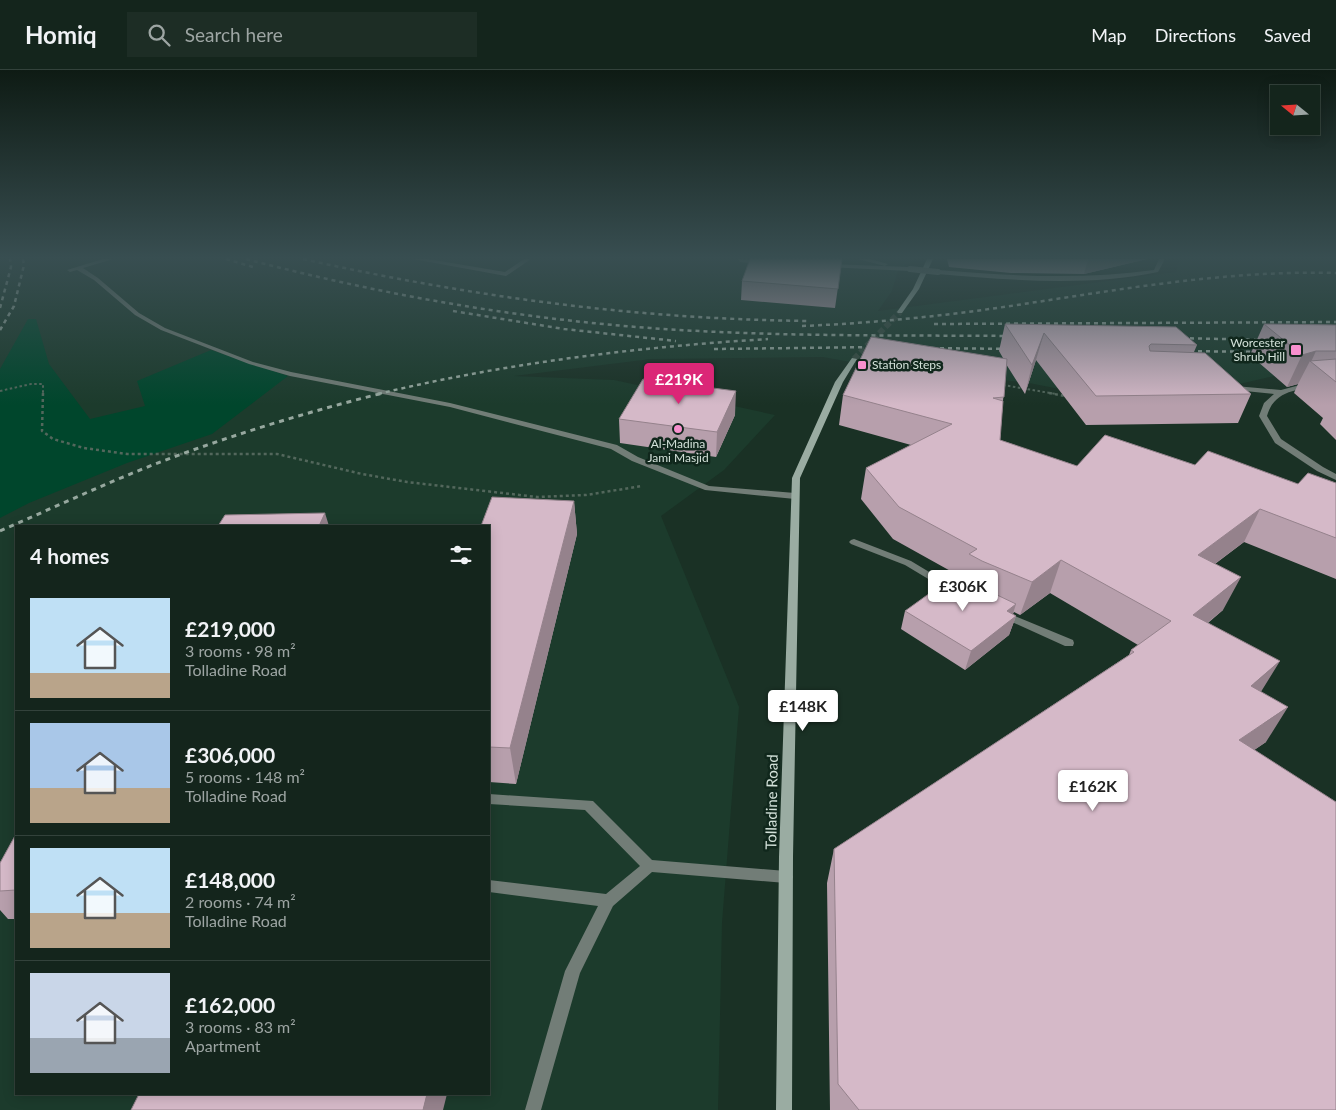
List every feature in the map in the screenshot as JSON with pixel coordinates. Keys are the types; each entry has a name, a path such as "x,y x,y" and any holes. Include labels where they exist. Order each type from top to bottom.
{"main road":[{"path":"900,312 903,308"},
{"name":"Tolladine Road","path":"784,1110 786,877 796,478 838,382 854,359"}],"lane":[{"path":"129,308 163,329 251,363 290,374 450,405 614,447 635,458 708,488 795,496"},
{"path":"1226,387 1246,391 1281,392 1308,386 1336,386"},
{"path":"1281,392 1268,402 1263,416 1278,441 1320,469 1336,476"},
{"path":"854,542 908,563 968,598"},
{"path":"993,609 1068,643"},
{"path":"490,798 588,805 649,866 786,877"},
{"path":"533,1110 573,971 608,901 649,866"},
{"path":"490,886 608,901"}],"path":[{"path":"0,391 31,384 43,384 42,431 53,439 93,449 127,454 278,454 362,474 407,482 537,497 586,495 644,485"},
{"path":"997,384 1065,396"}],"shaded area":[{"path":"0,308 880,308 878,311 904,308 1336,308 1336,377 1274,376 1200,393 1085,394 1029,383 867,365 823,357 651,359 514,376 614,380 775,415 724,470 661,516 739,707 722,923 718,1110 0,1110"}],"green space":[{"path":"28,319 36,319 49,364 90,419 145,406 137,381 211,350 288,376 212,434 127,463 29,503 0,518 0,369"}],"building":[{"path":"1005,324 1176,327 1197,345 1151,344 1149,346 1150,351 1205,353 1251,394 1096,396 1044,333 1032,365"},
{"path":"1264,324 1336,325 1336,351 1316,351 1302,355"},
{"path":"871,337 1007,359 1004,397 993,398 1003,401 1000,440 1077,466 1105,435 1195,465 1208,451 1298,484 1308,473 1336,483 1336,538 1260,509 1198,555 1241,577 1193,615 1280,661 1251,686 1288,707 1239,740 1336,802 1336,1110 859,1110 838,1084 834,849 1134,652 1131,650 1171,621 1061,560 1032,582 969,554 977,549 899,507 866,468 952,424 843,395"},
{"path":"1336,359 1336,382 1310,361"},
{"path":"643,379 736,391 717,432 619,419"},
{"path":"492,497 574,501 510,748 490,747 490,525 481,525"},
{"path":"325,513 319,525 219,525 225,515"},
{"path":"955,575 1016,604 1007,611 1016,616 971,651 905,611"},
{"path":"15,836 15,890 0,891 0,863"},
{"path":"138,1095 427,1095 423,1110 131,1110"}],"tunnel":[{"path":"854,359 900,312"}],"railway":[{"path":"0,330 13,308"},
{"path":"475,308 599,324 696,331 834,335 1017,336"},
{"path":"590,308 681,316 810,321"},
{"path":"802,326 936,316 1000,308"},
{"path":"453,311 564,329 676,341"},
{"path":"934,324 1336,322"},
{"path":"1174,338 1272,340"},
{"path":"378,394 475,373 572,358 719,342 768,339"},
{"path":"714,349 879,347"},
{"path":"924,348 1014,349"},
{"path":"1182,351 1266,352"},
{"path":"0,531 168,459 287,419 383,393"}],"place":[{"name":"Worcester Shrub Hill","path":"1296,350"},
{"name":"Station Steps","path":"862,365"},
{"name":"Al-Madina Jami Masjid","path":"678,429"}]}
